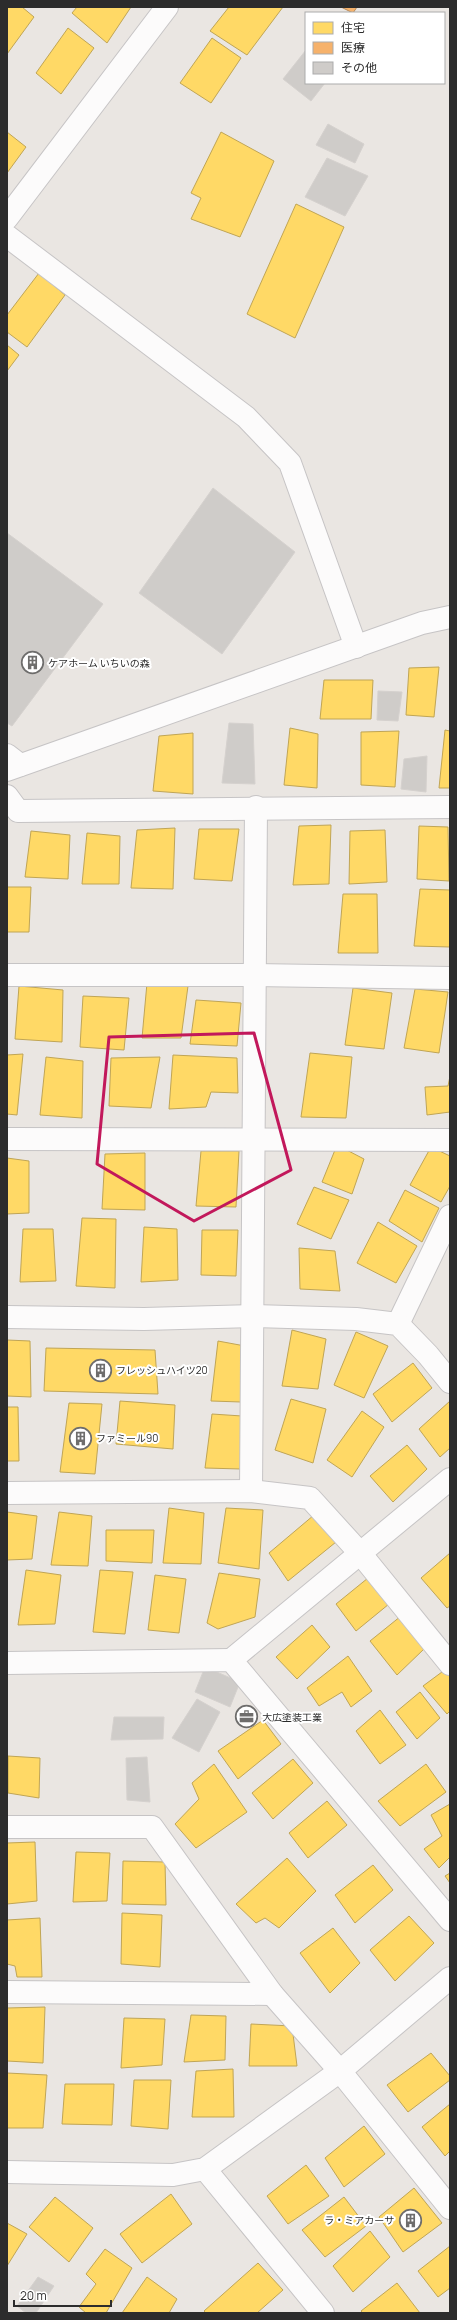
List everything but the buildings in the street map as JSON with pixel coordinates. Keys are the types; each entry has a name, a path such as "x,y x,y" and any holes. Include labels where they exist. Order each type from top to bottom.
{"street":[{"path":"7,218 167,7"},
{"path":"7,236 246,417 290,463 356,647"},
{"path":"11,764 356,647 422,623 450,618"},
{"path":"7,796 18,811 256,807 450,807"},
{"path":"251,1491 254,1316 254,975 256,807"},
{"path":"7,975 254,975 450,978"},
{"path":"7,1138 254,1141 450,1140"},
{"path":"398,1324 450,1216"},
{"path":"7,1318 254,1316 356,1319 398,1324 428,1354 450,1382"},
{"path":"7,1663 231,1660 450,1479"},
{"path":"7,1493 251,1491 310,1498 360,1553 450,1664"},
{"path":"231,1660 450,1920"},
{"path":"7,1827 152,1827 272,1994 340,2070 450,2208"},
{"path":"7,2172 173,2175 205,2169 340,2070 450,1978"},
{"path":"7,1992 272,1994"},
{"path":"205,2169 323,2313"}],"highlighted area":[{"path":"254,1033 291,1170 194,1221 97,1164 109,1037"}],"place":[{"name":"ケアホーム いちいの森","path":"33,663"},
{"name":"フレッシュハイツ20","path":"101,1370"},
{"name":"ファミール90","path":"81,1438"},
{"name":"大広塗装工業","path":"247,1717"},
{"name":"ラ・ミアカーサ","path":"410,2220"}]}
